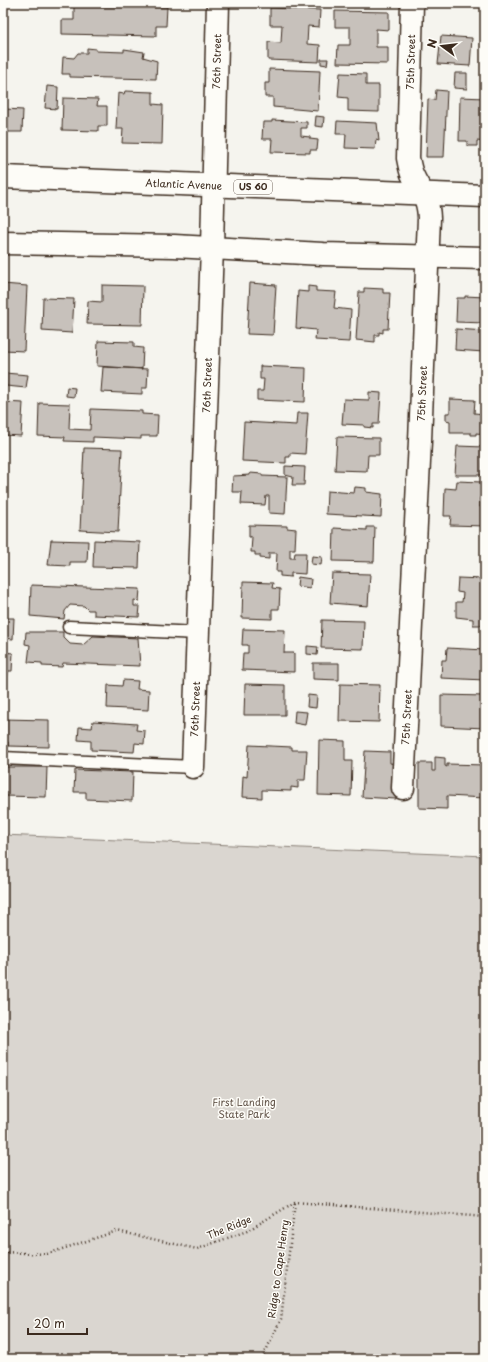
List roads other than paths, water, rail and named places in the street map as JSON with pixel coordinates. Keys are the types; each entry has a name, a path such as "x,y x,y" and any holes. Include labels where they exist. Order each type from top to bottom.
{"main road":[{"name":"76th Street","path":"193,767 212,247 218,3"},
{"name":"75th Street","path":"403,788 420,441 428,206 424,193 412,174 408,158 412,3"},
{"name":"Atlantic Avenue","path":"3,177 485,196"},
{"path":"3,243 212,247 323,254 427,255 485,258"}],"lane":[{"path":"69,627 198,633"},
{"path":"3,758 193,767"}],"park label":[{"name":"First Landing State Park","path":"244,1108"}]}
